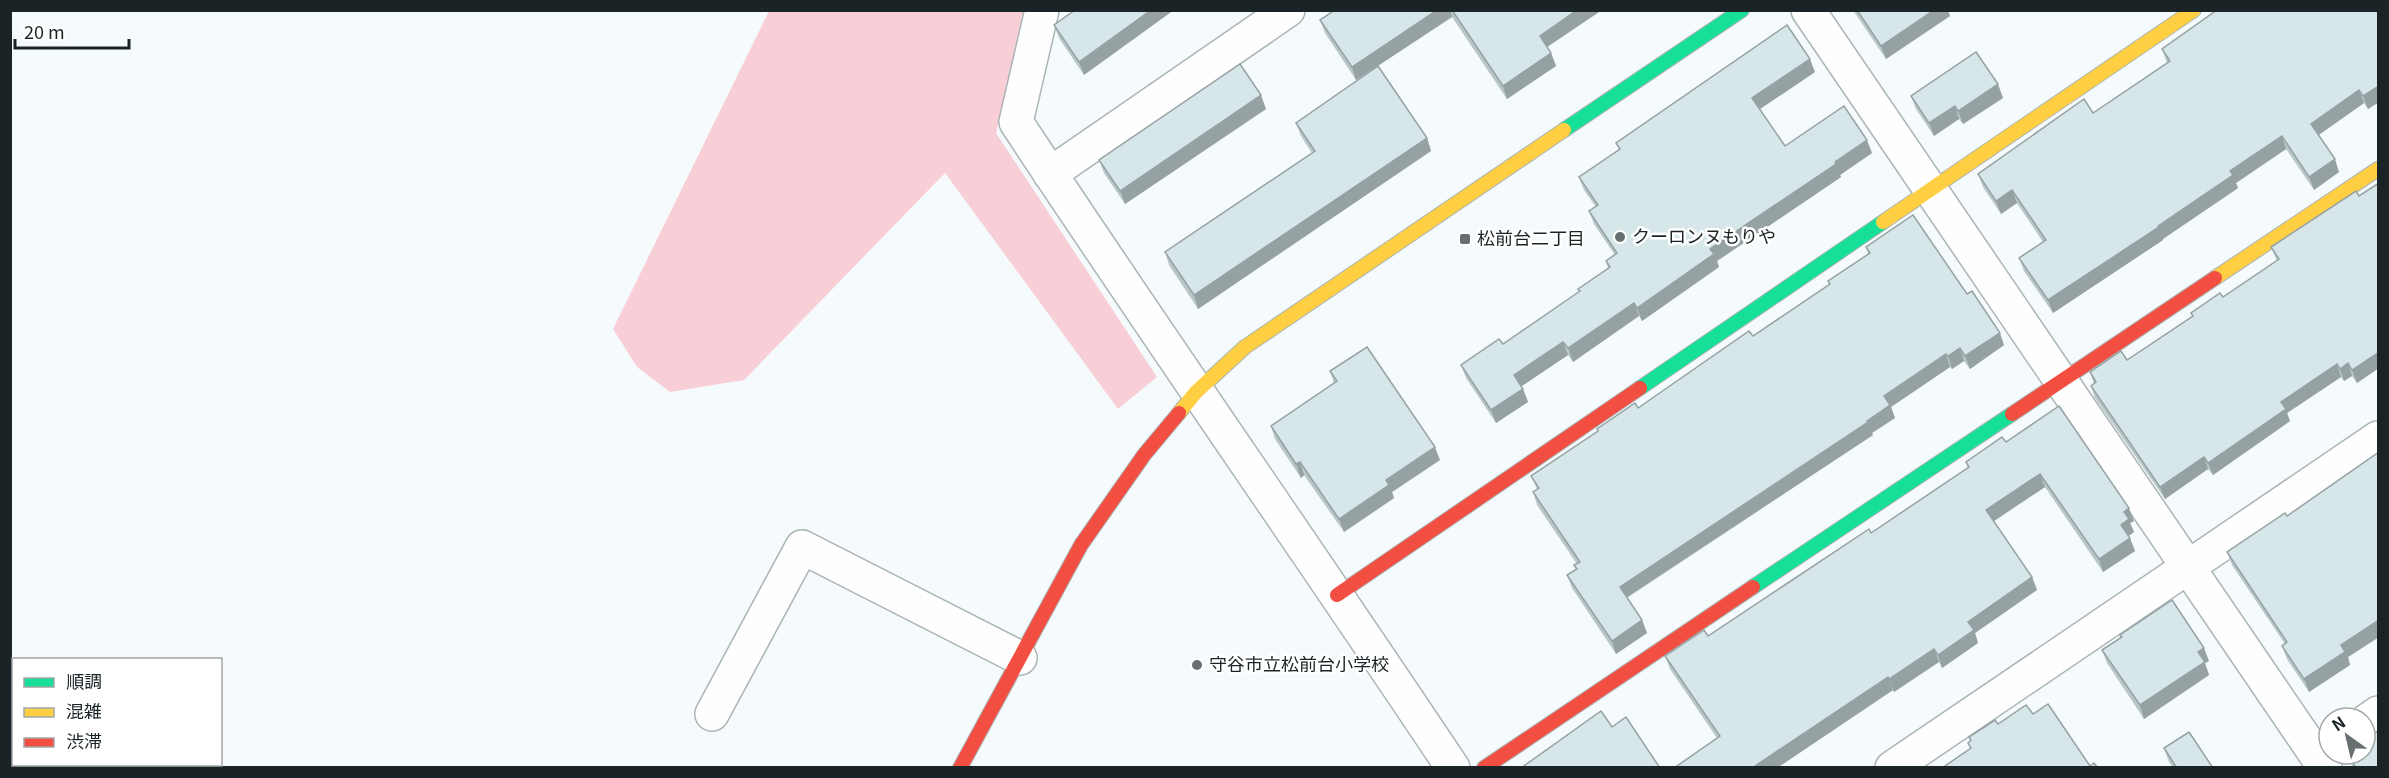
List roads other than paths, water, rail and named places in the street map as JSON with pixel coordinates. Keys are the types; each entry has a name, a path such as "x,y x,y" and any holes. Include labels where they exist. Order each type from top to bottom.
{"street":[{"path":"1042,10 1016,122 1196,392 1337,594 1453,768"},
{"path":"1050,174 1288,10"},
{"path":"960,768 1081,545 1144,455 1196,392 1245,347 1274,326 1742,10"},
{"path":"1808,10 2317,759"},
{"path":"1337,594 2194,10"},
{"path":"1484,768 2060,380 2379,169"},
{"path":"1892,768 2379,438"},
{"path":"712,714 802,547 1020,658"}],"place":[{"name":"クーロンヌもりや","path":"1620,237"},
{"name":"松前台二丁目","path":"1465,239"},
{"name":"守谷市立松前台小学校","path":"1197,665"}]}
